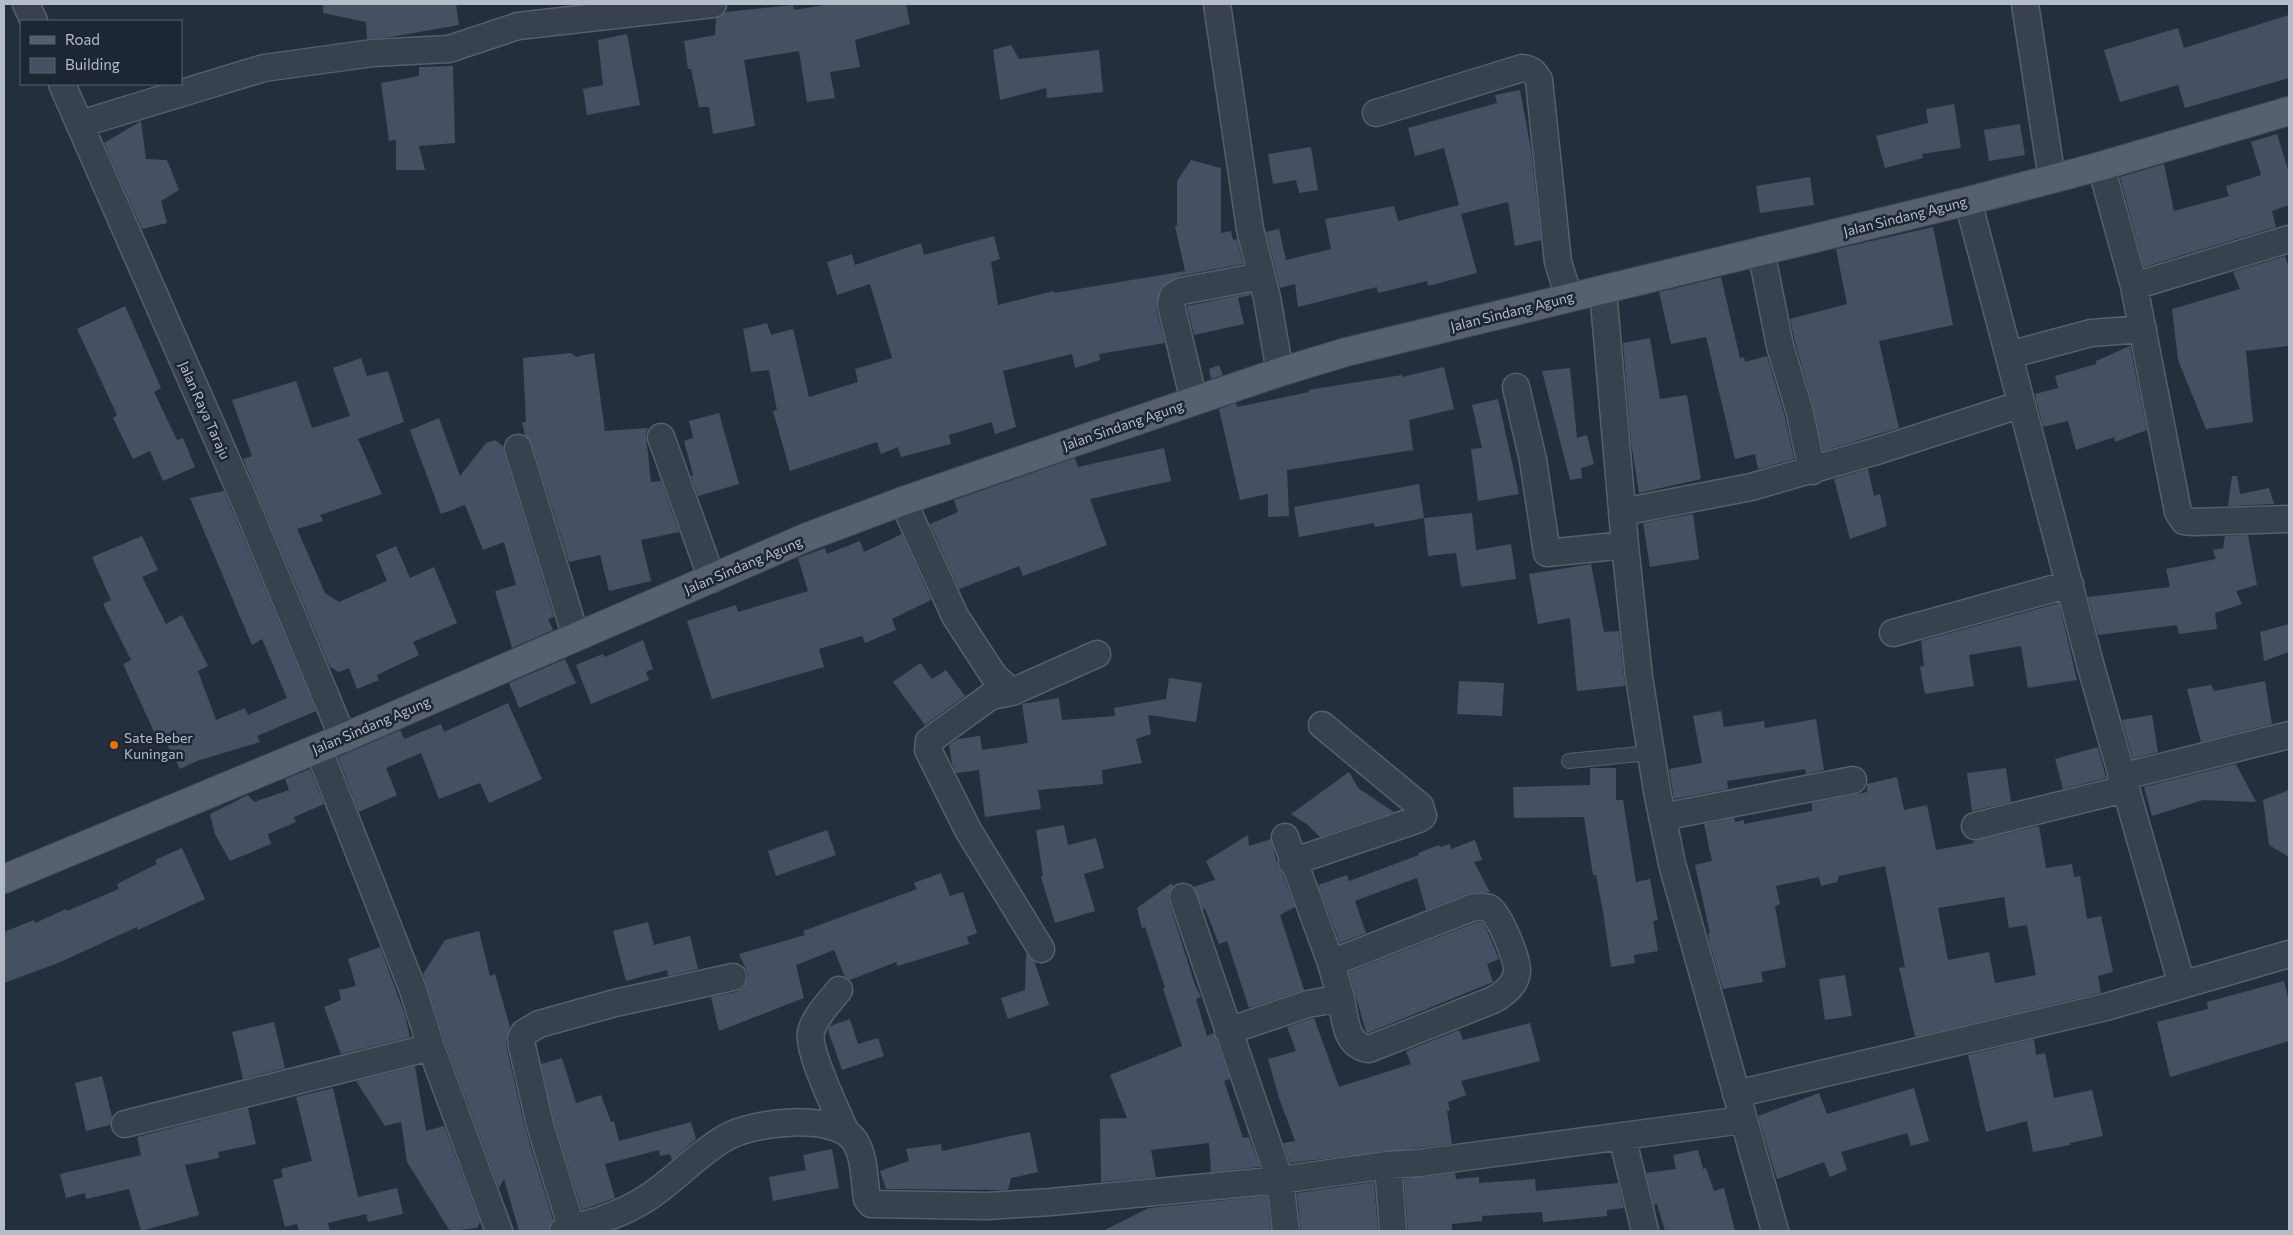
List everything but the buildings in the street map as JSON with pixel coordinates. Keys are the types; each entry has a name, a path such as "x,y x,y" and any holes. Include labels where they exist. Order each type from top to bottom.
{"main road":[{"name":"Jalan Sindang Agung","path":"4,879 343,738 807,537 1280,372 1346,352 1968,201 2101,166 2289,111"}],"street":[{"path":"26,4 34,20"},
{"path":"80,124 264,68 373,53 449,49 518,26 713,4"},
{"path":"1217,4 1250,229 1280,372"},
{"path":"2025,4 2052,179"},
{"path":"1376,113 1522,68 1530,69 1534,72 1539,80 1558,262 1569,297"},
{"name":"Jalan Raya Taraju","path":"62,85 245,502 343,738"},
{"path":"2101,166 2134,286 2178,512 2184,521 2194,522 2289,519"},
{"path":"1968,201 2123,783 2182,985"},
{"path":"2134,286 2289,239"},
{"path":"1761,251 1780,346 1800,413 1812,471"},
{"path":"1194,401 1171,305 1173,296 1182,291 1261,276"},
{"path":"1603,290 1625,545 1650,753 1672,864 1776,1231"},
{"path":"2009,355 2091,333 2143,329"},
{"path":"1516,387 1533,460 1547,553 1625,545"},
{"path":"1622,512 1751,487 1812,471 2022,404"},
{"path":"661,437 712,579"},
{"path":"518,448 576,637"},
{"path":"903,502 955,616 994,676 1012,692"},
{"path":"1893,633 2070,584"},
{"path":"1041,949 968,830 928,750 929,741 991,696 1012,692 1097,654"},
{"path":"1292,862 1419,820 1423,816 1420,806 1322,725"},
{"path":"1975,826 2289,735"},
{"path":"318,748 412,990 497,1231"},
{"path":"1662,817 1853,780"},
{"path":"1285,837 1292,862 1331,964 1348,1032 1354,1043 1361,1048 1369,1050 1493,1000 1505,993 1513,983 1517,972 1515,958 1497,916 1490,908 1482,906 1474,907 1331,964"},
{"path":"1183,897 1280,1180 1286,1231"},
{"path":"1736,1094 2106,1007 2289,954"},
{"path":"732,977 615,1003 539,1024 524,1033 521,1039 522,1046 567,1230 611,1217 646,1199 724,1138 759,1125 809,1122 831,1126 845,1132 854,1139 859,1149 867,1199 876,1205 987,1206 1280,1180 1743,1120"},
{"path":"838,990 814,1023 810,1034 814,1057 845,1132"},
{"path":"1228,1031 1308,1004 1341,998"},
{"path":"125,1124 431,1047"},
{"path":"1622,1136 1645,1231"},
{"path":"1388,1165 1392,1231"}],"lane":[{"path":"1569,761 1650,753"}],"place":[{"name":"Sate Beber Kuningan","path":"114,745"}]}
